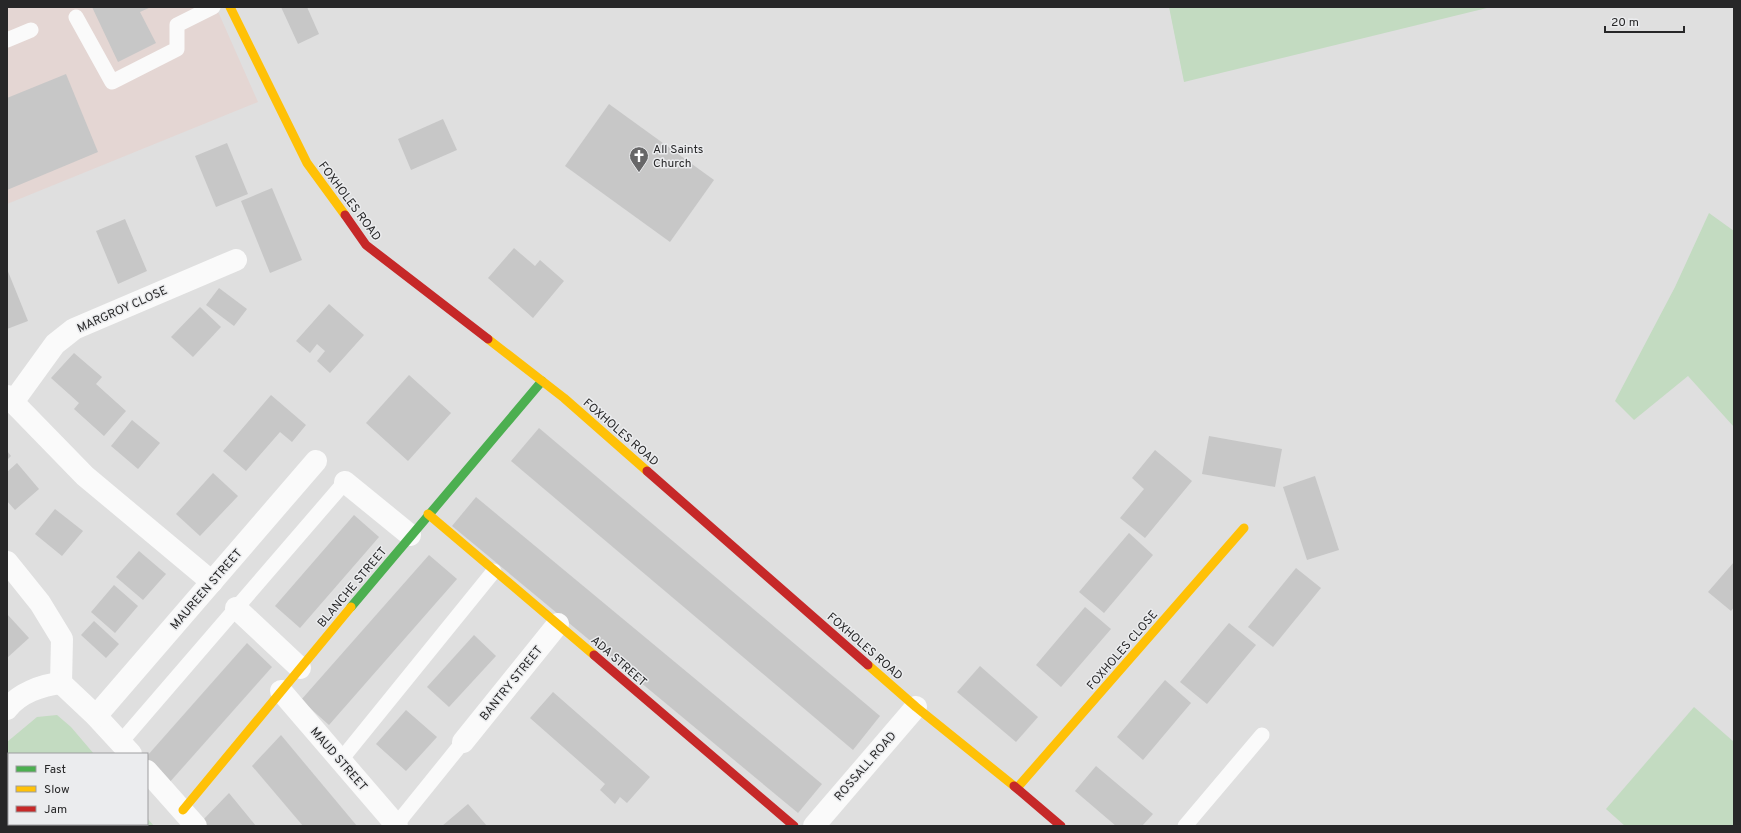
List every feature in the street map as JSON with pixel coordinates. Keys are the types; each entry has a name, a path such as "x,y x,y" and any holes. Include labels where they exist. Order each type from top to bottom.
{"street":[{"name":"FOXHOLES ROAD","path":"230,7 307,163 366,245 564,398 916,707 1018,788 1054,824"},
{"name":"MARGROY CLOSE","path":"212,582 85,476 10,399 55,344 74,329 236,260"},
{"name":"BLANCHE STREET","path":"189,818 281,691 410,535 542,381"},
{"name":"MAUREEN STREET","path":"96,716 316,461"},
{"path":"345,482 410,535"},
{"name":"ADA STREET","path":"428,514 794,826"},
{"name":"FOXHOLES CLOSE","path":"1018,788 1244,528"},
{"path":"7,562 40,603 62,639 60,683"},
{"path":"236,608 300,668"},
{"name":"BANTRY STREET","path":"463,742 558,624"},
{"path":"8,706 13,701 45,685 60,683"},
{"path":"60,683 96,716 126,748"},
{"name":"MAUD STREET","path":"281,691 396,825"},
{"name":"ROSSALL ROAD","path":"814,826 916,707"},
{"path":"148,772 189,818"}],"lane":[{"path":"76,17 112,82 177,49 176,25 214,7"},
{"path":"7,40 31,30"},
{"path":"126,748 236,608 345,482"},
{"path":"340,761 494,571"},
{"path":"1185,826 1262,735"},
{"path":"396,825 463,742"}],"shaded area":[{"path":"7,7 216,7 258,102 7,204"}],"green space":[{"path":"1169,7 1491,7 1184,82"},
{"path":"1709,213 1734,231 1734,427 1688,376 1634,420 1615,401 1675,287"},
{"path":"1694,707 1734,742 1734,826 1625,826 1606,809"},
{"path":"57,715 71,727 93,753 8,753 8,825 148,825 148,819 154,826 7,826 7,742 37,717"}],"building":[{"path":"92,7 151,7 140,12 156,43 118,62"},
{"path":"281,7 307,7 319,34 298,44"},
{"path":"66,74 98,152 7,190 7,98"},
{"name":"All Saints Church","path":"609,104 714,180 670,242 565,166"},
{"path":"443,119 457,150 411,170 398,139"},
{"path":"227,143 248,194 216,207 195,156"},
{"path":"272,188 302,260 270,273 241,201"},
{"path":"125,219 147,271 118,284 96,231"},
{"path":"514,248 535,266 540,260 564,281 533,318 488,278"},
{"path":"7,269 28,321 7,329"},
{"path":"219,288 247,309 234,326 206,305"},
{"path":"329,304 364,335 330,373 317,361 325,351 317,344 310,353 296,341"},
{"path":"200,307 221,327 193,357 171,337"},
{"path":"74,353 102,377 96,384 126,411 104,436 74,409 79,403 51,378"},
{"path":"409,375 451,413 408,461 366,423"},
{"path":"271,395 306,425 292,442 280,432 246,471 223,451"},
{"path":"132,420 160,443 138,469 111,446"},
{"path":"539,428 880,716 853,750 511,461"},
{"path":"1209,436 1282,449 1275,487 1202,474"},
{"path":"1155,450 1192,481 1145,538 1120,518 1144,489 1132,478"},
{"path":"7,451 11,456 7,460"},
{"path":"17,463 39,489 15,510 7,501 7,472"},
{"path":"213,473 238,496 200,536 176,514"},
{"path":"1315,476 1339,550 1307,560 1283,487"},
{"path":"476,497 822,784 798,813 452,526"},
{"path":"55,509 83,531 62,556 35,534"},
{"path":"354,515 379,537 300,628 275,606"},
{"path":"1129,533 1153,555 1104,613 1079,592"},
{"path":"139,551 166,574 143,600 116,577"},
{"path":"429,555 457,579 329,725 301,700"},
{"path":"1734,562 1734,607 1731,611 1708,592"},
{"path":"1296,568 1321,588 1273,647 1248,627"},
{"path":"114,585 138,606 115,633 91,612"},
{"path":"1085,607 1111,629 1061,687 1036,665"},
{"path":"7,614 29,638 7,658"},
{"path":"94,621 119,644 106,658 81,635"},
{"path":"1229,623 1256,645 1207,704 1180,682"},
{"path":"474,635 496,656 449,707 427,687"},
{"path":"247,643 272,667 169,783 148,764 148,755"},
{"path":"980,666 1038,717 1016,742 957,692"},
{"path":"1165,680 1191,703 1143,760 1117,737"},
{"path":"553,692 650,777 627,803 620,797 615,804 600,790 605,784 530,718"},
{"path":"406,710 437,737 406,771 376,744"},
{"path":"281,735 357,826 303,826 252,766"},
{"path":"1096,766 1153,814 1142,826 1116,826 1075,791"},
{"path":"229,793 256,826 205,826 201,822"},
{"path":"468,804 487,826 442,826"}],"traffic: fast":[{"path":"351,607 542,381"}],"traffic: slow":[{"path":"230,7 307,163 345,215"},
{"path":"488,339 564,398 647,471"},
{"path":"428,514 594,655"},
{"path":"1017,788 1244,528"},
{"path":"183,810 351,607"},
{"path":"868,665 916,707 1014,786"}],"traffic: jam":[{"path":"345,215 366,245 488,339"},
{"path":"647,471 868,665"},
{"path":"594,655 794,826"},
{"path":"1014,786 1061,826"}],"place":[{"name":"All Saints Church","path":"639,173"}]}
